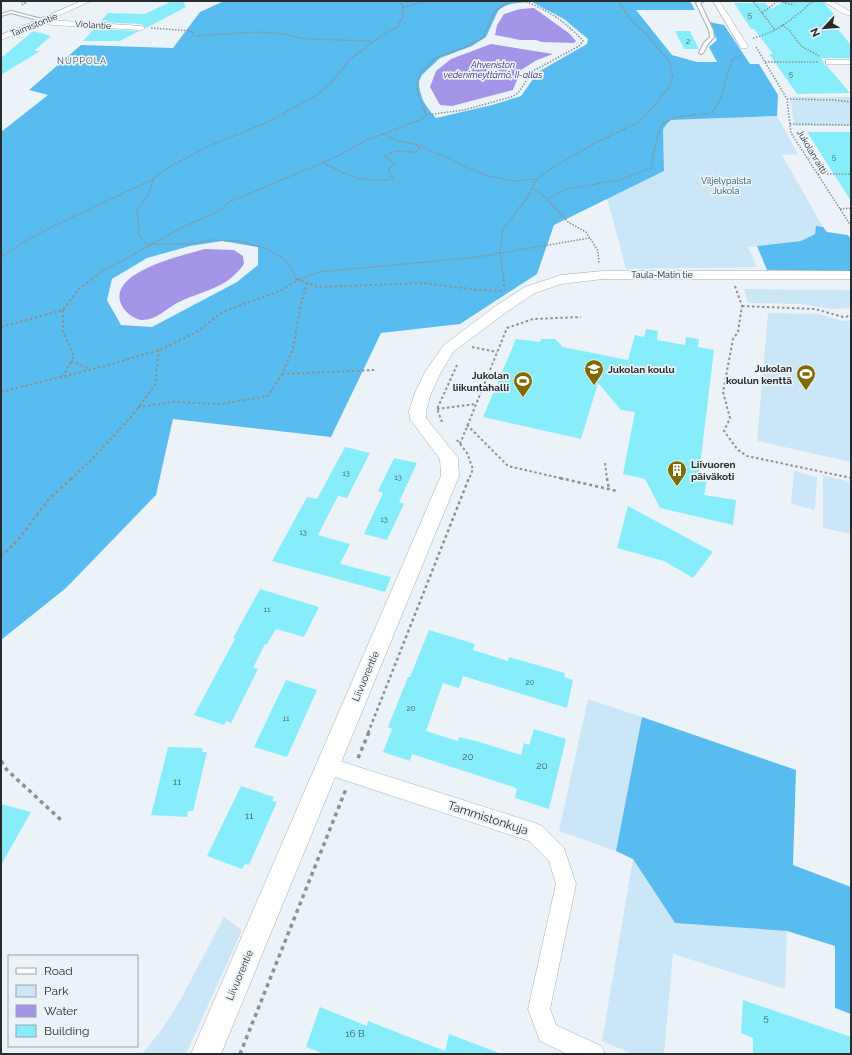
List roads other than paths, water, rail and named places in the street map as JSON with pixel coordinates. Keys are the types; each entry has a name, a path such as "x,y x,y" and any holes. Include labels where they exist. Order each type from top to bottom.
{"street":[{"name":"Taimistontie","path":"1,38 45,21 88,1"},
{"path":"716,1 744,50"},
{"path":"826,1 834,4 839,10 851,14"},
{"name":"Violantie","path":"45,21 52,23 141,28"},
{"path":"829,62 851,62"},
{"name":"Taula-Matin tie","path":"486,322 521,295 542,286 563,280 590,276 851,275"},
{"name":"Liivuorentie","path":"206,1054 326,766 450,476 449,458 418,419 416,412 435,371 449,348 486,322"},
{"name":"Tammistonkuja","path":"326,766 535,833 557,855 566,884 539,1009 548,1033 593,1054"}],"lane":[{"path":"701,53 706,43 712,38 711,30 698,3 702,1"},
{"path":"1,15 11,12 45,21"}],"water":[{"path":"534,8 570,34 576,41 574,43 542,42 536,40 520,40 495,35 497,25 504,14 520,9"},
{"name":"Ahveniston vedenimeyttämö, II-allas","path":"491,44 553,54 537,60 521,70 513,90 452,106 440,105 430,87 436,71 451,59"},
{"path":"205,249 234,250 243,256 244,264 227,281 177,303 151,319 141,320 125,311 122,306 120,294 125,284 135,275 149,267 165,261"}],"place":[{"name":"Jukolan koulu","path":"594,386"},
{"name":"Jukolan koulun kenttä","path":"806,391"},
{"name":"Jukolan liikuntahalli","path":"523,398"},
{"name":"Liivuoren päiväkoti","path":"677,487"}],"district":[{"name":"NUPPOLA","path":"82,61"}],"park label":[{"name":"Viljelypalsta Jukola","path":"726,186"}]}
